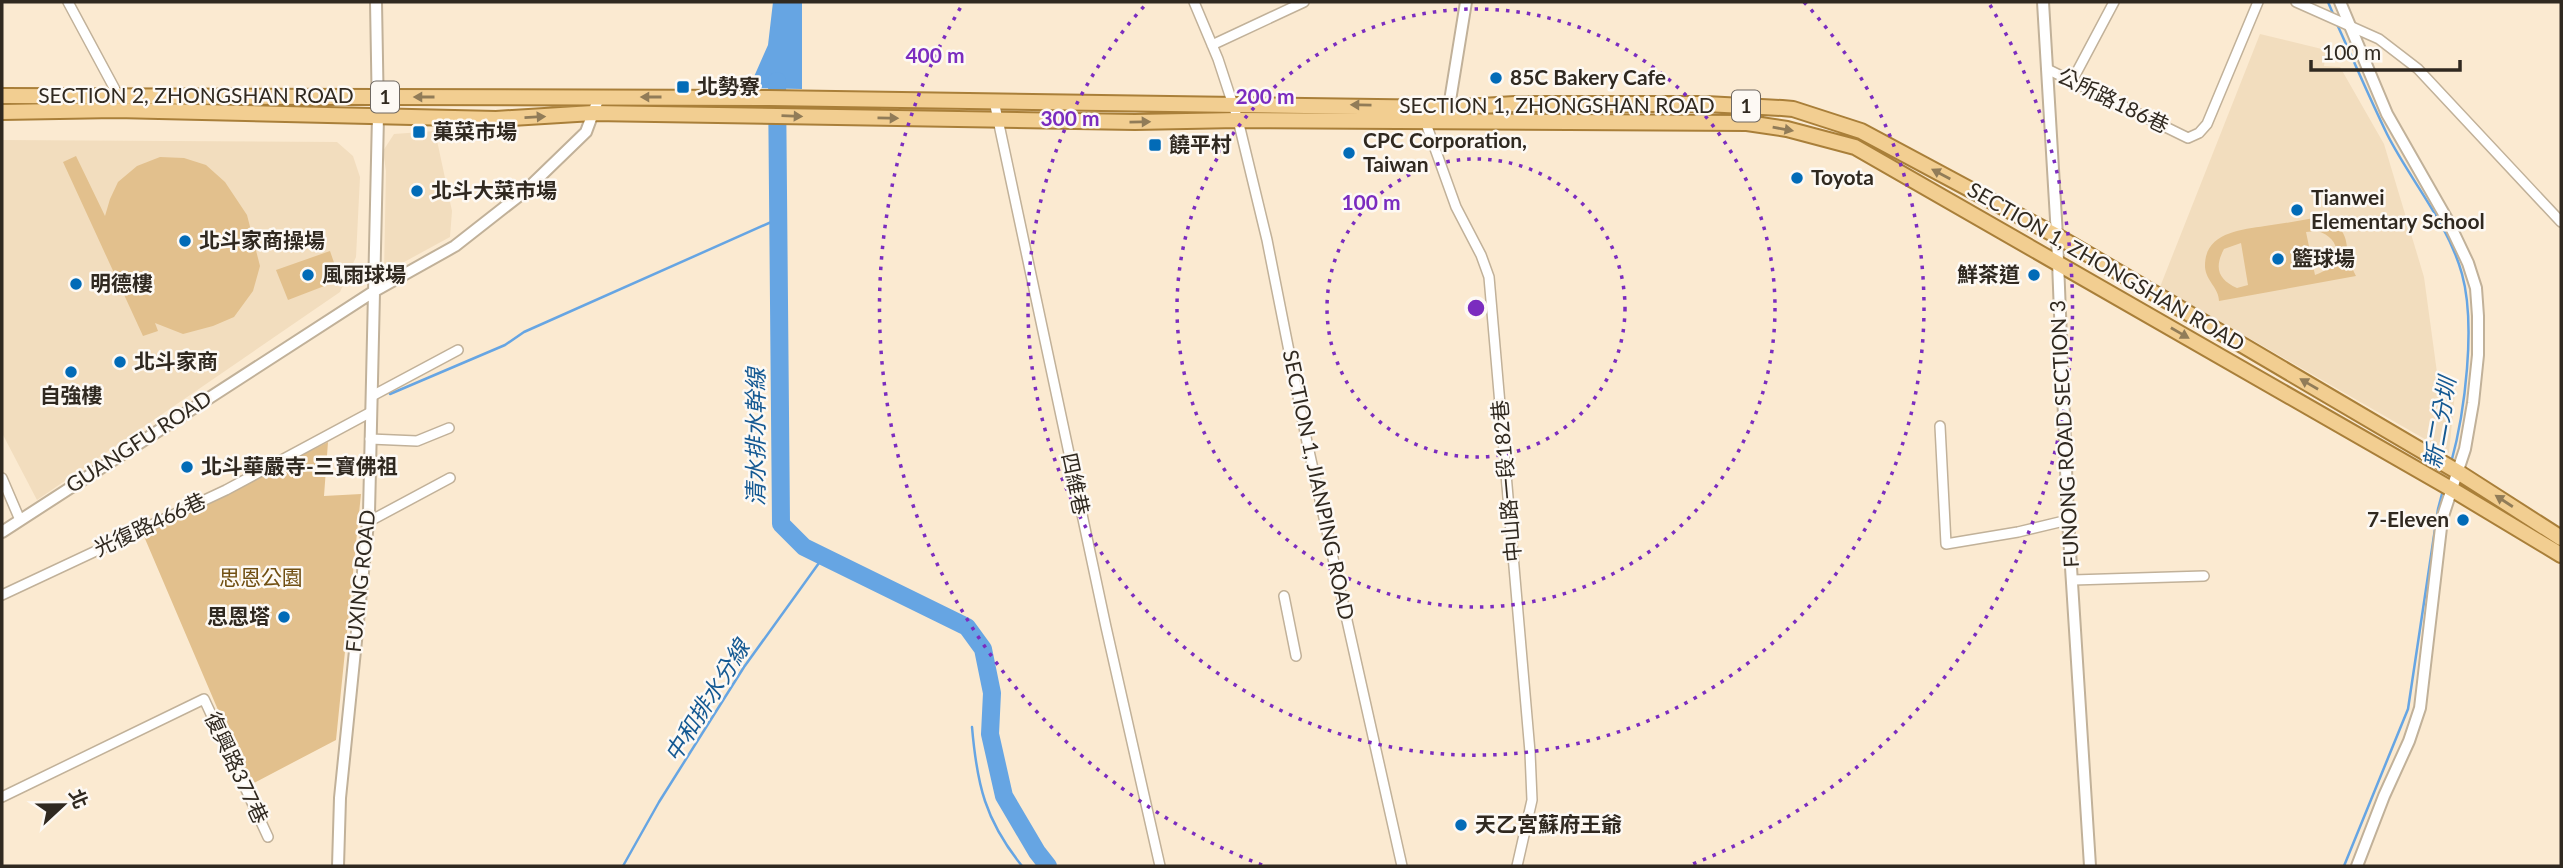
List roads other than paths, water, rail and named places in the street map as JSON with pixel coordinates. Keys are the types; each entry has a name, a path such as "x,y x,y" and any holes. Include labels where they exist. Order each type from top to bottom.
{"main road":[{"name":"SECTION 2, ZHONGSHAN ROAD","path":"2,96 118,94 817,99"},
{"name":"SECTION 1, ZHONGSHAN ROAD","path":"817,99 1423,106 1447,115 1746,123 1787,129 1855,148 2456,481"},
{"name":"SECTION 1, ZHONGSHAN ROAD","path":"820,117 1135,122 1424,122 1447,115 1515,104 1706,104 1793,109 1861,131 2057,236 2560,546"},
{"name":"SECTION 2, ZHONGSHAN ROAD","path":"2,112 116,110 496,119 593,113 820,117"}],"street":[{"path":"68,2 118,94 116,110"},
{"name":"FUXING ROAD","path":"338,866 340,798 368,522 378,116 376,2"},
{"name":"SECTION 1, JIANPING ROAD","path":"1194,2 1234,104 1267,240 1307,442 1402,866"},
{"path":"1212,45 1304,2"},
{"path":"1447,115 1466,2"},
{"name":"FUNONG ROAD SECTION 3","path":"2043,2 2057,236 2068,520 2090,866"},
{"path":"2072,81 2114,2"},
{"name":"公所路186巷","path":"2047,69 2188,138 2199,133 2207,124 2258,2"},
{"path":"2296,2 2379,39 2418,69 2561,222"},
{"path":"2340,2 2387,114 2448,221 2468,263 2476,288 2478,355 2465,449 2442,519 2420,708 2357,866"},
{"name":"GUANGFU ROAD","path":"2,531 373,292 455,246 524,192 586,132 599,97"},
{"name":"四維巷","path":"994,101 1160,866"},
{"name":"中山路一段182巷","path":"1423,106 1424,122 1456,207 1489,277 1530,752 1532,800 1517,866"},
{"path":"372,396 458,350"},
{"name":"光復路466巷","path":"2,595 226,490 371,412"},
{"path":"1940,426 1946,544 2018,532 2068,520"},
{"path":"370,439 417,441 449,428"},
{"path":"2,478 20,520"},
{"path":"368,522 450,478"},
{"path":"2073,580 2204,576"},
{"path":"1284,596 1297,656"},
{"name":"復興路377巷","path":"2,797 204,699 268,837"}],"water":[{"path":"773,2 802,2 802,89 749,88 768,45"}],"waterway":[{"name":"新二分圳","path":"2328,2 2334,16"},
{"name":"新二分圳","path":"2336,22 2387,134 2448,237 2462,274 2468,318 2467,368 2461,419 2451,463"},
{"name":"清水排水幹線","path":"777,81 781,524 804,547 967,627 983,649 992,693 990,734 1004,796 1048,866"},
{"path":"390,394 505,345 524,332 778,219"},
{"name":"新二分圳","path":"2344,866 2408,709 2443,490"},
{"name":"中和排水分線","path":"623,866 659,802 744,667 824,556"},
{"path":"972,727 985,801 999,833 1022,866"}],"place":[{"name":"85C Bakery Cafe","path":"1496,78"},
{"name":"北勢寮","path":"683,87"},
{"name":"菓菜市場","path":"419,132"},
{"name":"饒平村","path":"1155,145"},
{"name":"CPC Corporation, Taiwan","path":"1349,153"},
{"name":"Toyota","path":"1797,178"},
{"name":"北斗大菜市場","path":"417,191"},
{"name":"Tianwei Elementary School","path":"2297,210"},
{"name":"北斗家商操場","path":"185,241"},
{"name":"籃球場","path":"2278,259"},
{"name":"風雨球場","path":"308,275"},
{"name":"鮮茶道","path":"2034,275"},
{"name":"明德樓","path":"76,284"},
{"name":"北斗家商","path":"120,362"},
{"name":"自強樓","path":"71,372"},
{"name":"北斗華嚴寺-三寶佛祖","path":"187,467"},
{"name":"7-Eleven","path":"2463,520"},
{"name":"思恩塔","path":"284,617"},
{"name":"天乙宮蘇府王爺","path":"1461,825"}],"park label":[{"name":"思恩公園","path":"261,578"}]}
